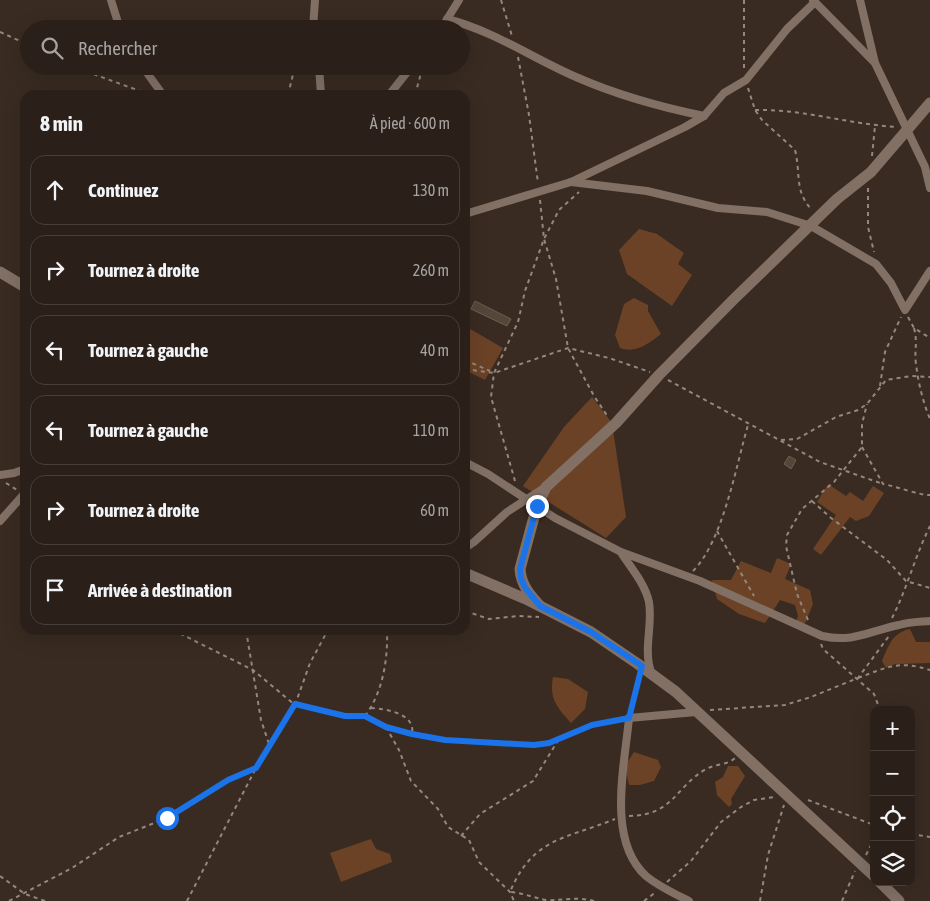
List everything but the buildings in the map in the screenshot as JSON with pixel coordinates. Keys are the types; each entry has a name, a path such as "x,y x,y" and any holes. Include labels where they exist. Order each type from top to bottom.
{"street":[{"path":"111,0 117,20"},
{"path":"314,20 316,0"},
{"path":"451,20 447,19 459,0"},
{"path":"860,0 875,63 925,167 930,188"},
{"path":"470,213 571,182 685,128 704,116 724,93 746,80 787,29 814,1 875,63"},
{"path":"470,25 576,77 652,105 704,116"},
{"path":"149,75 159,90"},
{"path":"320,75 321,90"},
{"path":"393,90 405,75"},
{"path":"541,612 521,579 520,569 533,503 546,487 616,423 659,375 733,300 871,172 930,103"},
{"path":"571,182 648,191 718,208 767,212 815,222 876,264 890,283 905,310 930,271"},
{"path":"0,272 20,284"},
{"path":"470,465 488,474 555,518 621,552 764,609 815,632 840,640 855,639 898,625 930,621"},
{"path":"0,475 14,474 20,471"},
{"path":"0,521 20,498"},
{"path":"470,545 507,512 533,503"},
{"path":"621,552 645,590 649,604 646,670"},
{"path":"470,576 541,612 591,632 646,670 786,793 870,872"},
{"path":"689,901 646,876 629,851 622,823 622,765 628,738 629,718 696,712"},
{"path":"884,886 899,901"}],"path":[{"path":"501,0 516,47 529,115 544,239 556,279 568,348 594,396 611,421 616,423"},
{"path":"744,0 743,55 746,80 755,110 762,120 795,150 803,200 815,222"},
{"path":"0,32 20,41"},
{"path":"97,75 137,90"},
{"path":"289,90 293,75"},
{"path":"416,90 421,75"},
{"path":"755,110 782,110 906,130"},
{"path":"875,126 867,197 868,226 876,264"},
{"path":"520,495 504,448 492,397 494,373 518,322 525,291 544,239 559,210 590,183"},
{"path":"905,310 918,341 915,363 924,404 930,419"},
{"path":"880,387 885,352 905,310"},
{"path":"914,328 930,338"},
{"path":"470,370 494,373 568,348 609,358 659,375 748,425 842,472 883,484 905,488 923,496 930,495"},
{"path":"470,362 494,373"},
{"path":"780,440 802,437 836,417 858,410 867,404 886,380 930,377"},
{"path":"867,404 862,424 862,447 883,484"},
{"path":"686,577 705,555 717,530 748,425"},
{"path":"862,447 842,472 802,510 787,535 786,546 797,594 822,649 858,678 874,694 878,706"},
{"path":"0,479 20,492"},
{"path":"812,501 886,560 906,581 930,588"},
{"path":"885,642 887,628 905,593 906,581 930,526"},
{"path":"717,530 751,592 764,609"},
{"path":"470,613 489,619 541,612"},
{"path":"858,678 898,625"},
{"path":"183,635 253,670 287,700 295,704 345,716 365,716 386,727 445,740 534,745 559,739 592,725 629,718 646,670"},
{"path":"247,635 261,720 270,747"},
{"path":"187,901 256,768 295,704 310,663 325,635"},
{"path":"365,716 371,708 388,659 387,635"},
{"path":"696,712 785,705 811,697 895,664 913,664 930,670"},
{"path":"371,708 390,709 404,717 411,724 412,734"},
{"path":"386,727 400,750 411,781 438,809 448,827 469,840 479,862 510,892 514,901"},
{"path":"461,836 480,814 533,781 559,739"},
{"path":"9,901 72,868 119,837 167,818 228,780 256,768"},
{"path":"644,901 691,860 721,822 740,807 754,800 767,799 786,793 781,819 768,855 760,901"},
{"path":"802,798 870,824"},
{"path":"915,835 930,837"},
{"path":"0,876 25,894 45,901"},
{"path":"510,892 527,893 546,900 580,897 594,901"}],"shaded area":[{"path":"639,229 657,234 684,253 678,264 692,275 672,306 627,274 619,250"},
{"path":"634,298 648,305 648,311 661,334 642,347 631,350 620,348 615,335 624,304"},
{"path":"470,329 503,348 485,380 470,372"},
{"path":"592,397 612,423 626,517 606,538 523,486 564,427"},
{"path":"828,484 846,496 850,492 863,501 873,486 884,493 869,516 856,521 850,517 821,555 813,549 836,515 817,502"},
{"path":"777,558 791,564 785,579 810,590 813,604 804,626 796,622 798,616 795,605 780,600 765,623 739,614 717,599 712,580 731,580 741,561 771,573"},
{"path":"910,629 916,642 930,642 930,663 895,664 886,668 882,661 892,640 899,633"},
{"path":"553,677 568,679 588,692 585,709 571,723 553,697"},
{"path":"634,752 658,760 661,767 654,781 640,785 629,785 625,766"},
{"path":"728,766 738,766 745,776 731,799 732,804 729,807 717,795 715,782 723,777"},
{"path":"371,839 376,849 390,854 392,862 341,882 330,853"}],"route":[{"path":"167,818 228,780 256,768 295,704 345,716 365,716 386,727 406,733 445,740 495,741 534,745 549,743 592,725 629,718 642,666 591,632 540,606 526,589 521,579 522,558 537,506"}]}
